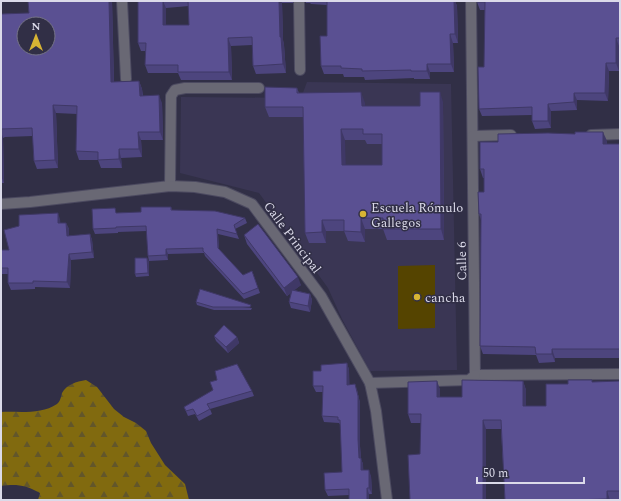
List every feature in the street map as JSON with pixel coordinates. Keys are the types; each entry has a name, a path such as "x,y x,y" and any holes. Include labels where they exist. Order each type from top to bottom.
{"street":[{"path":"122,1 126,79"},
{"path":"299,1 300,70"},
{"name":"Calle 6","path":"471,1 475,375"},
{"path":"170,186 171,96 175,90 185,88 259,88"},
{"path":"581,135 620,134"},
{"path":"473,136 519,135"},
{"name":"Calle Principal","path":"1,204 170,186 225,192 252,204 321,296 370,382 376,411 387,500"},
{"path":"370,382 469,380 475,375 620,374"}],"shaded area":[{"name":"Escuela Rómulo Gallegos","path":"307,82 451,84 457,370 370,371 342,319 328,288 259,193 180,173 181,97 301,98"},
{"name":"cancha","path":"435,265 435,328 398,329 398,266"}],"green space":[{"path":"86,380 97,387 114,409 146,431 151,443 165,465 185,484 189,500 38,500 40,493 30,488 16,485 1,486 1,412 30,412 44,410 58,403 66,387"}],"building":[{"path":"28,1 109,1 111,82 139,81 140,96 159,95 160,132 138,132 139,149 119,149 119,159 98,160 98,152 76,151 77,106 53,105 55,160 34,161 32,128 1,129 1,14 29,13"},
{"path":"138,1 163,1 163,25 189,25 188,1 279,1 280,37 283,64 253,66 252,37 228,38 229,72 178,72 178,65 145,65 146,43 138,43"},
{"path":"327,1 454,1 455,34 450,34 451,64 427,64 427,71 362,71 362,69 341,68 341,66 321,66 320,36 327,36"},
{"path":"477,1 620,1 620,38 616,38 616,63 606,63 605,93 574,93 574,102 548,104 548,121 532,121 532,107 479,109 478,67 484,67 485,2"},
{"path":"265,87 297,88 297,93 361,92 362,106 420,106 420,92 440,92 441,229 383,229 383,218 361,218 361,232 344,231 344,220 322,220 322,232 305,233 303,107 265,107","holes":["341,129 363,129 363,134 382,134 382,165 342,165"]},
{"path":"575,132 603,132 603,144 620,144 620,349 552,349 552,354 536,354 535,347 480,346 481,214 479,214 478,192 484,192 484,169 480,169 480,142 498,142 498,134 575,134"},
{"path":"141,207 171,207 171,210 215,211 245,218 234,225 237,234 217,229 218,248 243,275 252,271 258,288 243,294 203,251 203,248 166,249 166,255 148,256 146,226 93,229 92,209 115,208 116,213 141,212"},
{"path":"58,213 58,223 66,223 67,236 90,234 92,252 69,254 67,282 33,281 33,283 8,283 8,268 1,268 1,250 9,250 4,230 19,226 19,215"},
{"path":"258,224 298,277 284,288 244,235"},
{"path":"135,258 147,258 148,273 135,274"},
{"path":"200,289 251,305 250,307 213,307 196,302"},
{"path":"292,290 310,294 308,306 289,302"},
{"path":"224,325 237,337 226,347 214,336"},
{"path":"347,363 347,385 355,384 358,396 358,439 361,470 369,470 367,500 349,500 349,489 325,490 324,473 342,472 340,420 338,420 338,417 322,416 323,386 313,386 313,371 321,371 321,365"},
{"path":"237,364 252,391 207,404 210,409 197,416 193,409 186,411 184,407 213,390 210,382 217,380 215,371"},
{"path":"462,380 523,381 523,406 546,406 546,384 568,384 568,380 592,380 592,382 620,381 620,491 607,491 607,499 505,500 501,420 483,420 483,500 410,500 408,455 420,454 421,414 408,414 408,382 437,381 437,397 462,397"}],"place":[{"name":"Escuela Rómulo Gallegos","path":"363,214"},
{"name":"cancha","path":"417,297"}]}
